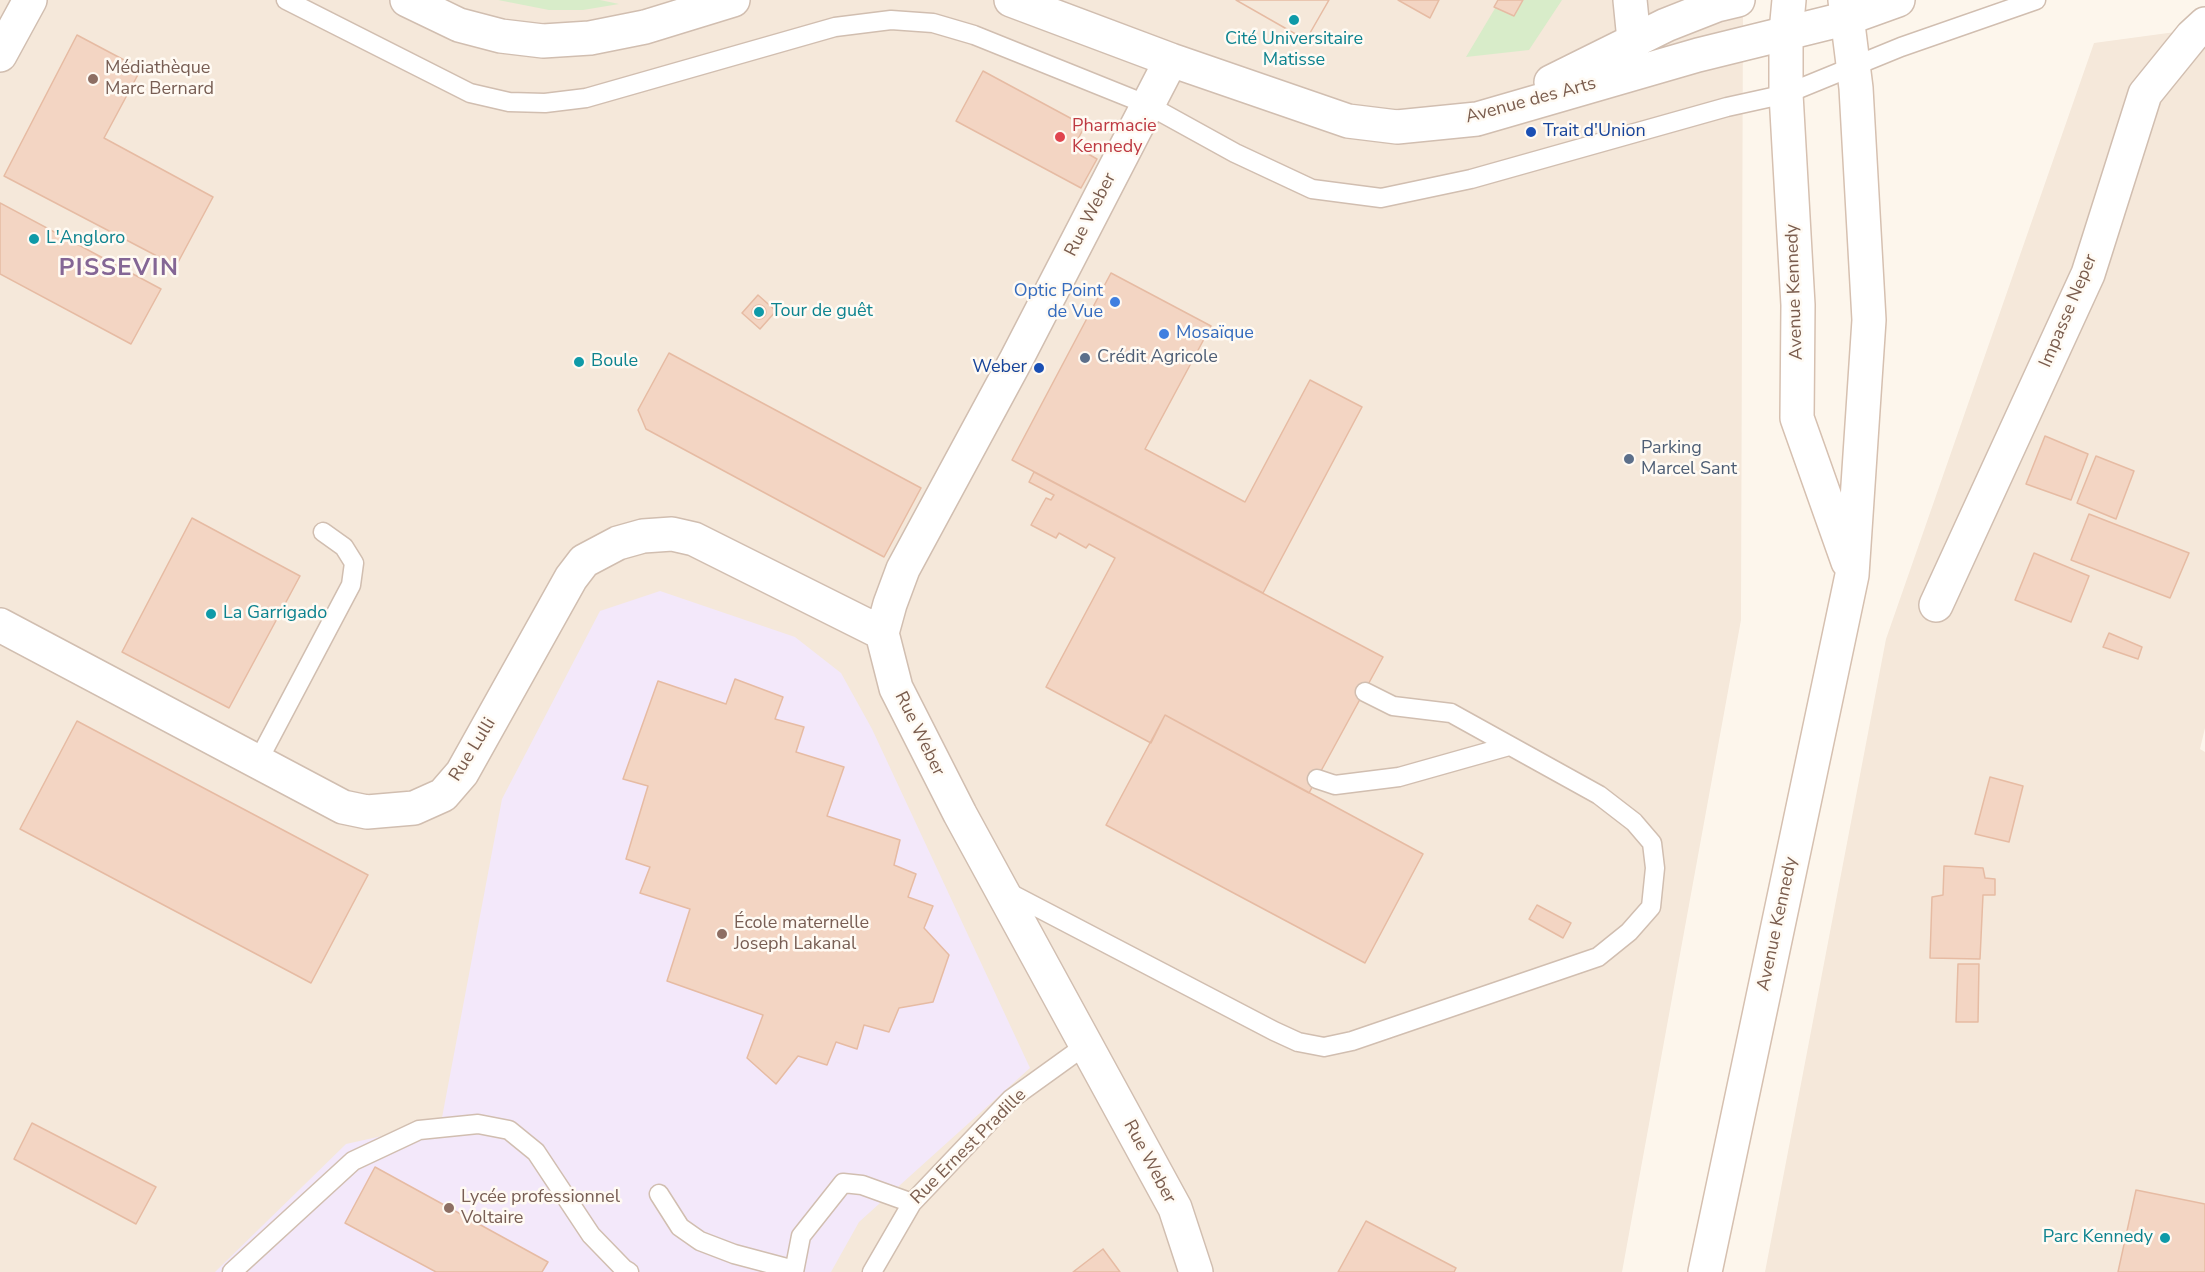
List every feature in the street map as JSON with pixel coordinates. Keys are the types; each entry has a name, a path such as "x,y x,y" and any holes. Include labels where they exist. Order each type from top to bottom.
{"street":[{"path":"0,55 30,0"},
{"path":"407,0 459,25 501,36 543,41 590,38 645,27 733,0"},
{"name":"Avenue des Arts","path":"1011,0 1172,60 1348,121 1396,127 1477,119 1786,32 1846,9 1898,0"},
{"path":"1630,0 1634,40"},
{"name":"Avenue Kennedy","path":"1789,0 1786,32 1786,94 1798,305 1797,418 1852,575"},
{"path":"1477,119 1666,25 1732,2"},
{"name":"Avenue Kennedy","path":"1705,1272 1852,575 1869,320 1853,66 1846,9"},
{"name":"Impasse Neper","path":"1936,605 2088,274 2145,94 2192,36 2205,24"},
{"name":"Rue Weber","path":"1172,60 1016,360 903,569 882,633 896,688 999,887 1174,1208 1196,1272"},
{"name":"Rue Lulli","path":"0,625 343,807 367,813 414,808 443,795 462,773 571,578 584,561 618,543 644,536 672,534 694,539 882,633"}],"lane":[{"path":"286,0 470,93 509,102 545,103 586,98 823,30 891,20 933,23 974,34 1148,105 1236,153 1312,189 1381,198 1471,179 1727,107 1786,94 1853,66 2036,0"},
{"path":"1634,40 1639,72"},
{"path":"258,761 351,585 354,563 344,547 323,532"},
{"path":"999,887 1298,1042 1324,1047 1352,1041 1598,957 1629,932 1651,908 1655,868 1652,843 1634,822 1599,795 1451,713 1393,706 1365,692"},
{"path":"1317,779 1335,785 1399,777 1509,746"},
{"name":"Rue Ernest Pradille","path":"873,1270 912,1203 1011,1099 1086,1045"},
{"path":"232,1272 353,1161 419,1130 478,1124 509,1130 536,1152 591,1235 629,1272"},
{"path":"659,1194 680,1227 700,1241 734,1254 794,1271 801,1236 843,1183 862,1185 912,1203"}],"shaded area":[{"path":"0,0 1743,0 1741,620 1622,1272 0,1272"},
{"path":"2205,28 2205,728 2200,749 2205,752 2205,1272 1765,1272 1886,639 2094,43"},
{"name":"École maternelle Joseph Lakanal","path":"660,591 795,637 841,673 872,729 1030,1068 859,1222 831,1272 215,1272 346,1144 441,1123 502,799 600,611"}],"green space":[{"path":"498,0 600,0 619,4 583,10 549,10"},
{"path":"1500,0 1562,0 1529,50 1466,57"}],"building":[{"name":"Cité Universitaire Matisse","path":"1236,0 1329,0 1306,40"},
{"name":"Cité Universitaire Matisse","path":"1236,0 1329,0 1306,40"},
{"name":"Cité Universitaire Matisse","path":"1398,0 1439,0 1430,18"},
{"path":"1498,0 1523,0 1514,16 1494,7"},
{"path":"77,35 141,69 104,138 213,197 176,266 4,176"},
{"path":"983,71 1085,126 1074,146 1097,159 1081,188 956,121"},
{"name":"L'Angloro","path":"0,203 161,289 131,344 0,274"},
{"path":"1111,273 1211,326 1145,449 1245,502 1310,380 1362,407 1263,593 1012,460"},
{"path":"758,295 776,311 760,329 742,313"},
{"name":"Tour de guêt","path":"759,305 764,307 766,312 764,317 759,319 754,317 752,312 754,307"},
{"path":"669,353 921,488 884,557 646,429 638,410"},
{"path":"2045,436 2088,454 2071,500 2026,484"},
{"path":"2096,456 2134,471 2116,519 2077,503"},
{"path":"1034,472 1383,657 1309,793 1165,715 1151,743 1046,687 1115,558 1089,544 1086,548 1059,533 1056,538 1031,525 1046,498 1051,500 1054,495 1029,482"},
{"path":"2089,514 2189,553 2170,598 2071,560"},
{"name":"La Garrigado","path":"192,518 300,576 229,708 122,652"},
{"path":"2034,553 2089,576 2071,622 2015,600"},
{"path":"2109,633 2142,647 2138,659 2103,647"},
{"path":"735,679 783,697 775,719 804,727 796,752 844,767 827,816 900,840 894,865 916,874 908,897 933,906 924,928 949,955 933,1002 899,1008 889,1032 864,1025 857,1049 836,1042 827,1065 798,1056 776,1084 747,1058 763,1015 667,981 690,909 640,893 650,867 626,859 648,786 623,779 658,681 726,704"},
{"path":"1165,715 1423,854 1365,963 1106,825"},
{"path":"77,721 368,875 311,983 20,829"},
{"path":"1990,777 2023,786 2009,842 1975,834"},
{"path":"1944,866 1983,868 1985,878 1995,879 1995,895 1983,895 1980,959 1930,958 1932,897 1943,895"},
{"path":"1537,905 1571,923 1563,938 1529,919"},
{"path":"1958,964 1979,964 1978,1022 1956,1022"},
{"path":"32,1123 156,1187 136,1224 14,1159"},
{"path":"375,1167 548,1262 542,1272 436,1272 345,1223"},
{"name":"Parc Kennedy","path":"2136,1190 2205,1204 2205,1272 2118,1272"},
{"path":"1366,1221 1456,1268 1454,1272 1338,1272"},
{"path":"1103,1249 1120,1272 1073,1272"}],"place":[{"name":"Cité Universitaire Matisse","path":"1294,20"},
{"name":"Médiathèque Marc Bernard","path":"93,79"},
{"name":"Trait d'Union","path":"1531,132"},
{"name":"Pharmacie Kennedy","path":"1060,137"},
{"name":"L'Angloro","path":"34,239"},
{"name":"Optic Point de Vue","path":"1115,302"},
{"name":"Tour de guêt","path":"759,312"},
{"name":"Mosaïque","path":"1164,334"},
{"name":"Crédit Agricole","path":"1085,358"},
{"name":"Boule","path":"579,362"},
{"name":"Weber","path":"1039,368"},
{"name":"Parking Marcel Sant","path":"1629,459"},
{"name":"La Garrigado","path":"211,614"},
{"name":"École maternelle Joseph Lakanal","path":"722,934"},
{"name":"Lycée professionnel Voltaire","path":"449,1208"},
{"name":"Parc Kennedy","path":"2165,1238"}],"district":[{"name":"PISSEVIN","path":"119,269"}]}
